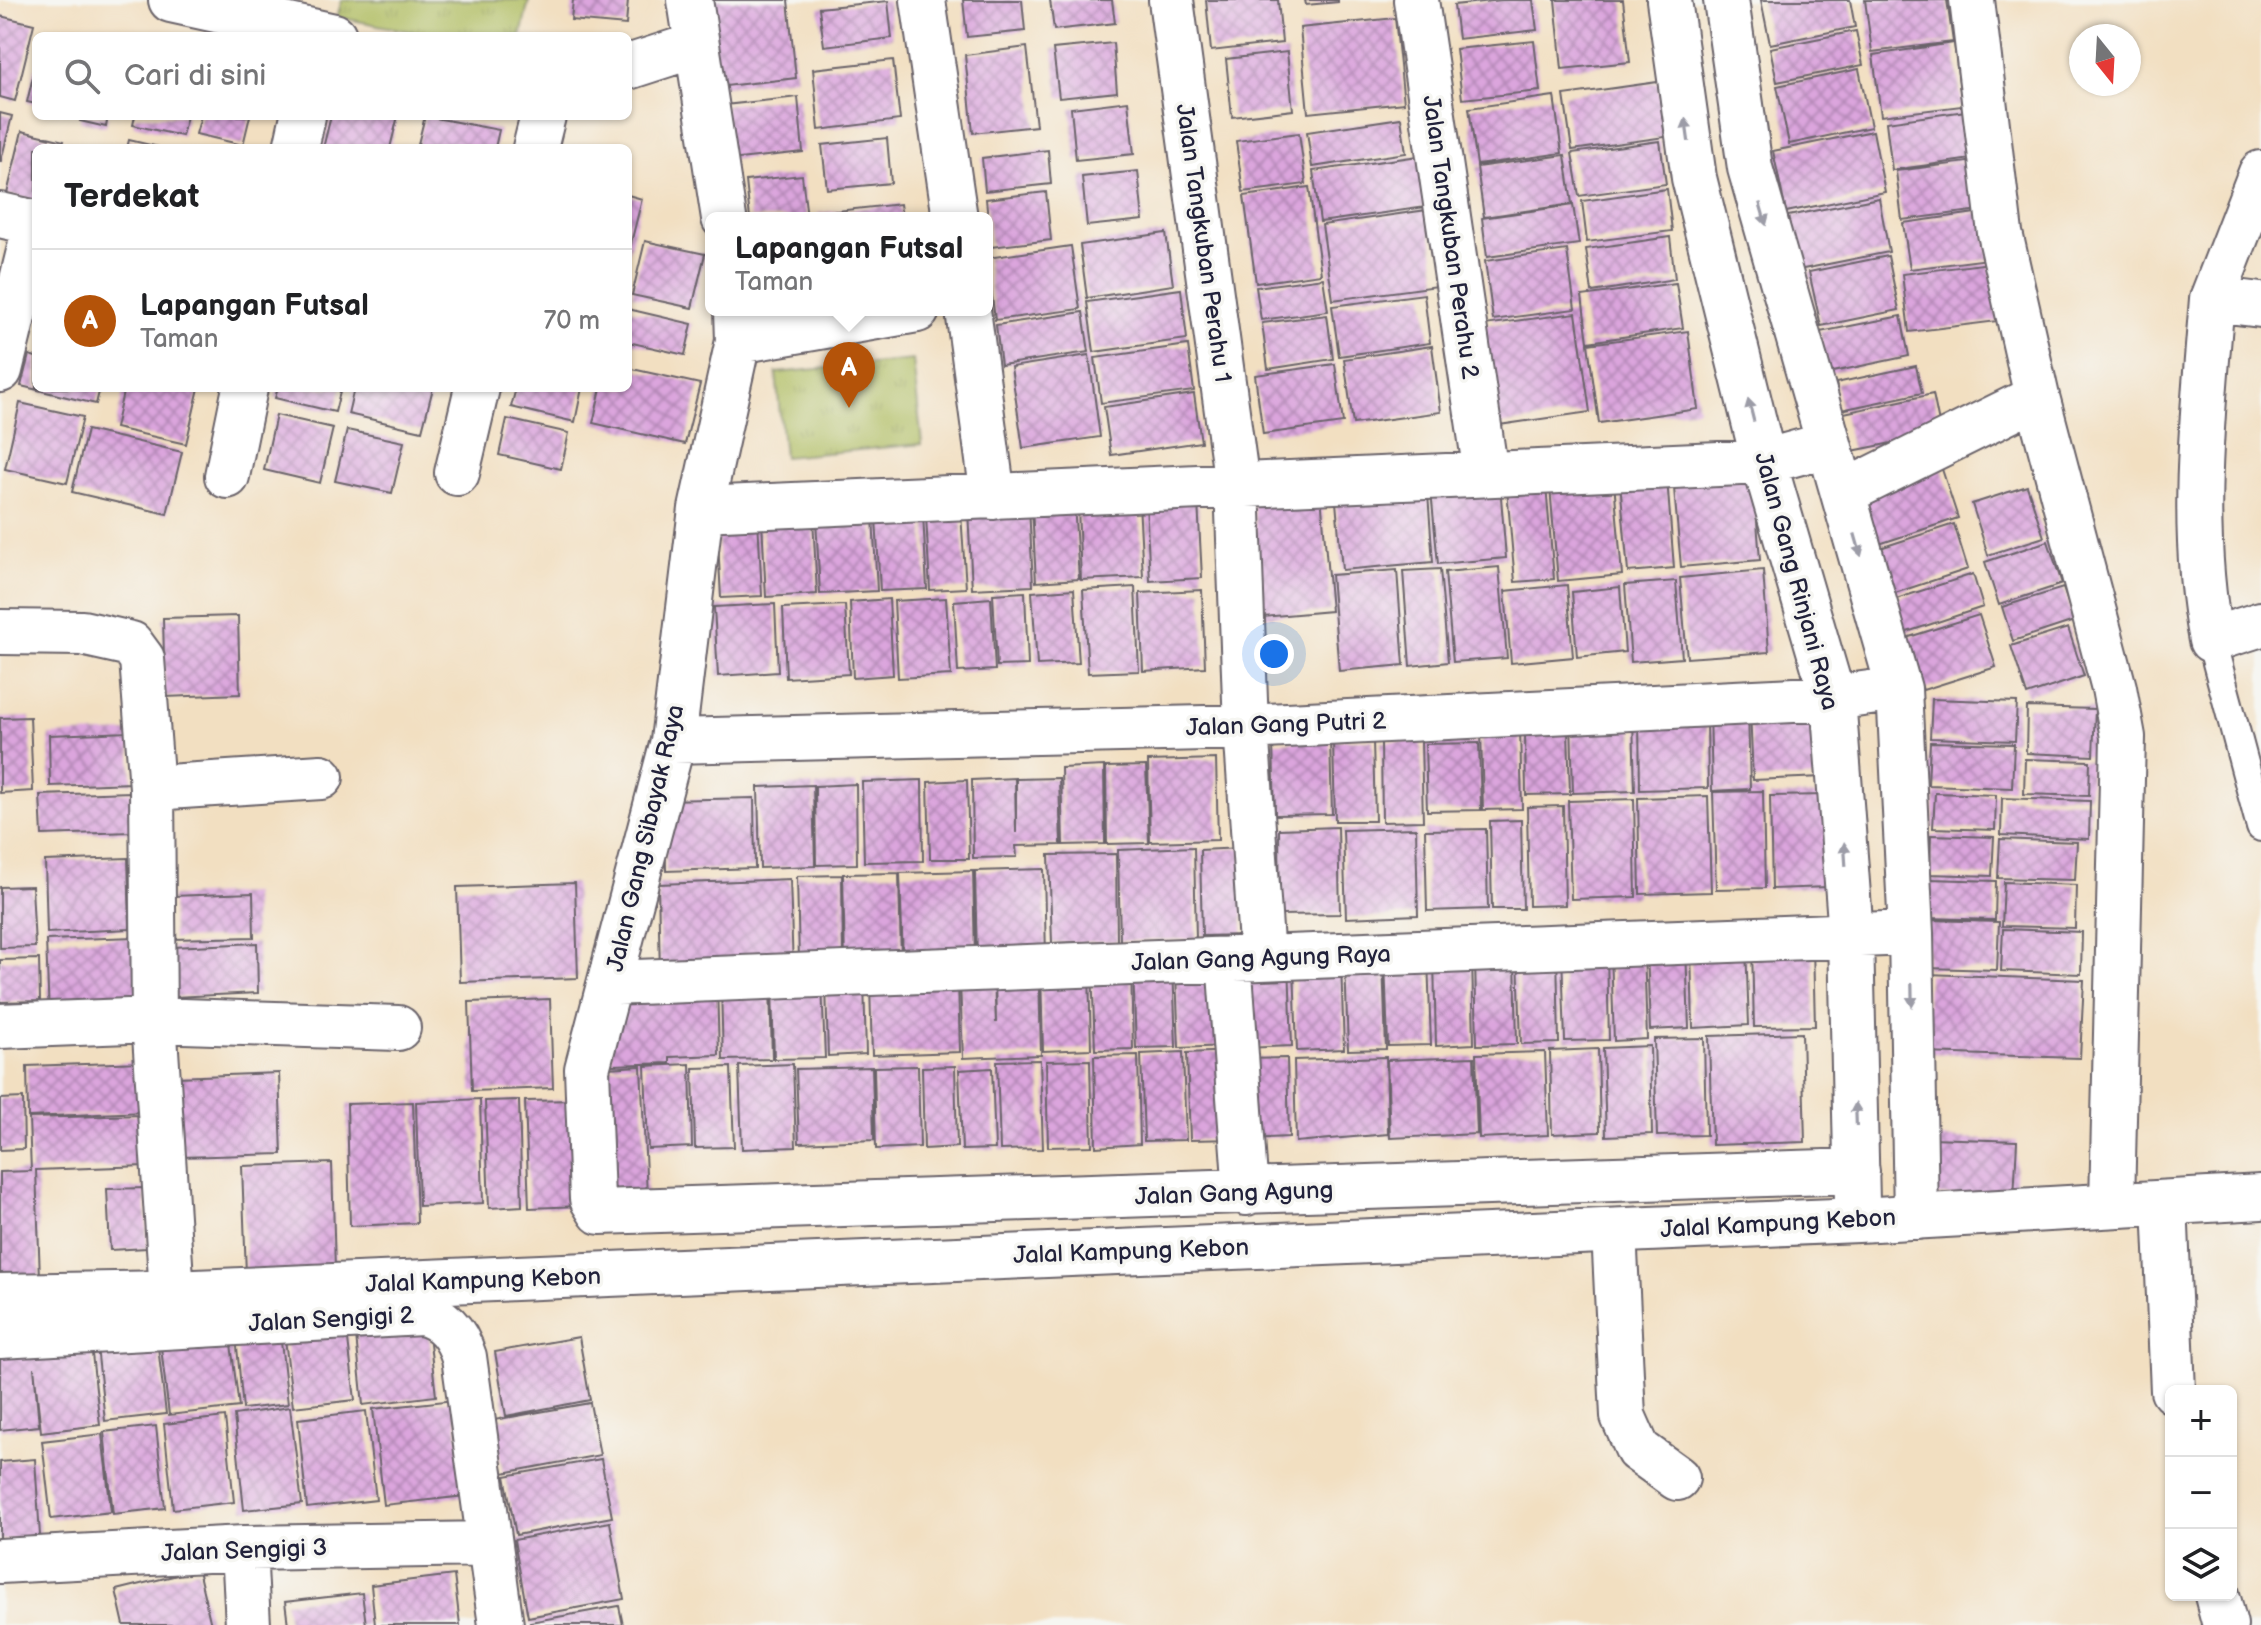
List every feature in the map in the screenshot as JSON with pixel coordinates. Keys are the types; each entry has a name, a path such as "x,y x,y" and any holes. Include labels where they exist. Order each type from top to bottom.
{"street":[{"path":"171,0 326,26"},
{"path":"690,0 723,212"},
{"path":"923,0 954,212"},
{"name":"Jalan Tangkuban Perahu 1","path":"1171,0 1237,485 1246,727 1246,1193"},
{"name":"Jalan Tangkuban Perahu 2","path":"1416,0 1486,474"},
{"name":"Jalan Gang Rinjani Raya","path":"1669,0 1694,178 1764,462 1833,698 1851,935 1858,1220"},
{"path":"1726,0 1750,168 1899,689 1911,933 1916,1217"},
{"path":"1972,0 2000,233 2037,397 2114,688 2123,737 2112,1204"},
{"path":"632,66 696,45"},
{"path":"297,144 302,120"},
{"path":"536,144 542,120"},
{"path":"1694,178 1750,168"},
{"path":"2261,173 2212,299 2199,462 2206,612 2211,640 2261,624"},
{"path":"0,215 32,222"},
{"path":"0,370 32,239"},
{"path":"2212,299 2261,305"},
{"path":"737,326 850,316"},
{"path":"969,316 993,497"},
{"name":"Jalan Gang Sibayak Raya","path":"610,1214 600,1212 592,1199 586,1083 673,741 701,509 737,326"},
{"path":"227,476 244,392"},
{"path":"457,473 476,392"},
{"path":"1843,493 2037,397"},
{"path":"701,509 1764,462 1829,444"},
{"path":"0,632 82,633 131,644 142,659 152,788 154,1020 172,1293"},
{"name":"Jalan Gang Putri 2","path":"673,741 1246,727 1833,698 1899,689"},
{"path":"152,788 321,777"},
{"name":"Jalan Gang Agung Raya","path":"610,983 1911,933"},
{"path":"0,1026 154,1020 398,1028"},
{"name":"Jalan Gang Agung","path":"610,1214 1857,1171"},
{"name":"Jalal Kampung Kebon","path":"0,1296 172,1293 1614,1231 2261,1197"},
{"path":"2165,1203 2173,1385"},
{"path":"1614,1231 1623,1416 1627,1431 1642,1455 1677,1478"},
{"name":"Jalan Sengigi 2","path":"0,1336 422,1313 433,1315 454,1334 464,1357 501,1625"},
{"name":"Jalan Sengigi 3","path":"0,1561 244,1548 489,1544"},
{"path":"244,1548 248,1625"},
{"path":"2219,1601 2225,1625"}],"lane":[{"path":"2211,640 2261,827"}],"green space":[{"path":"342,0 529,0 522,32 414,32 337,17"},
{"path":"913,360 922,444 784,457 776,373"}],"building":[{"path":"573,0 628,0 626,25 571,20"},
{"path":"708,0 788,0 796,78 717,87"},
{"path":"963,0 1022,0 1025,31 967,37"},
{"path":"1050,0 1112,0 1115,23 1054,30"},
{"path":"1206,0 1278,0 1282,43 1211,51"},
{"path":"1305,0 1338,0 1338,2 1306,5"},
{"path":"1533,0 1537,30 1458,39 1454,5"},
{"path":"1555,0 1623,0 1630,62 1562,69"},
{"path":"1761,0 1850,0 1855,27 1770,44"},
{"path":"1865,0 1947,0 1953,42 1872,52"},
{"path":"888,1 892,38 824,46 819,8"},
{"path":"0,16 34,24 15,101 0,97"},
{"path":"1395,18 1404,103 1308,113 1300,28"},
{"path":"1856,31 1863,65 1777,82 1770,48"},
{"path":"1534,41 1540,91 1462,99 1456,49"},
{"path":"1113,43 1117,92 1059,98 1053,49"},
{"path":"1954,43 1962,106 1881,116 1873,55"},
{"path":"1027,47 1036,126 973,133 965,55"},
{"path":"1287,52 1293,110 1232,117 1226,59"},
{"path":"893,60 900,120 819,130 813,69"},
{"path":"1859,69 1871,127 1789,144 1777,86"},
{"path":"32,81 32,103 27,102"},
{"path":"1658,82 1665,137 1572,150 1564,95"},
{"path":"1554,96 1562,153 1477,165 1469,108"},
{"path":"798,97 803,152 730,160 725,105"},
{"path":"1128,101 1134,154 1076,160 1071,108"},
{"path":"1966,111 1972,159 1892,170 1886,122"},
{"path":"0,113 12,116 1,161 0,161"},
{"path":"1401,118 1406,153 1312,167 1307,132"},
{"path":"80,120 107,120 106,127"},
{"path":"134,120 186,120 182,136 133,125"},
{"path":"200,120 249,120 243,144 196,134"},
{"path":"330,120 397,120 391,144 324,144"},
{"path":"424,120 446,120 499,130 496,144 418,144"},
{"path":"22,131 64,141 63,144 32,144 32,200 7,194"},
{"path":"1873,131 1885,192 1786,212 1773,151"},
{"path":"1299,133 1306,184 1243,192 1236,141"},
{"path":"887,138 891,183 827,189 822,145"},
{"path":"1660,141 1666,184 1579,196 1572,153"},
{"path":"1048,150 1051,184 985,191 982,158"},
{"path":"1565,155 1572,204 1484,217 1477,167"},
{"path":"1419,156 1426,207 1320,222 1313,171"},
{"path":"1975,161 1981,210 1902,220 1896,171"},
{"path":"1138,171 1143,220 1087,226 1082,177"},
{"path":"802,175 806,212 749,212 746,181"},
{"path":"1309,187 1321,274 1256,283 1244,196"},
{"path":"1667,189 1672,231 1587,242 1582,201"},
{"path":"1046,192 1051,240 993,247 993,212 987,212 986,199"},
{"path":"632,196 642,199 632,239"},
{"path":"1879,198 1889,252 1798,270 1788,216"},
{"path":"900,204 901,212 827,212"},
{"path":"1573,205 1579,244 1487,257 1482,218"},
{"path":"1427,210 1438,286 1333,300 1322,225"},
{"path":"1983,212 1989,259 1910,269 1903,223"},
{"path":"1166,233 1173,285 1087,298 1080,245"},
{"path":"1670,237 1675,279 1592,292 1586,249"},
{"path":"645,241 705,254 692,308 632,295"},
{"path":"1071,246 1080,309 995,320 993,257"},
{"path":"1567,250 1575,309 1493,320 1485,261"},
{"path":"1888,256 1899,310 1821,326 1809,272"},
{"path":"1990,263 1998,321 1909,332 1902,274"},
{"path":"1323,278 1328,311 1261,320 1256,287"},
{"path":"1676,283 1683,328 1588,342 1582,296"},
{"path":"1181,289 1187,339 1094,352 1087,302"},
{"path":"1424,294 1430,343 1339,356 1332,306"},
{"path":"632,310 692,324 685,355 632,343"},
{"path":"1083,312 1089,352 1001,365 996,325"},
{"path":"1576,313 1590,412 1499,425 1484,325"},
{"path":"1327,315 1333,359 1268,369 1262,323"},
{"path":"1901,316 1909,356 1828,373 1820,332"},
{"path":"1688,331 1698,409 1599,423 1588,344"},
{"path":"1188,345 1194,391 1101,403 1095,358"},
{"path":"1432,346 1441,412 1353,424 1344,359"},
{"path":"29,355 32,356 32,389 21,386"},
{"path":"1089,355 1100,437 1023,448 1011,367"},
{"path":"1335,364 1343,423 1263,434 1255,375"},
{"path":"1916,366 1922,393 1841,410 1836,383"},
{"path":"632,369 700,384 685,444 593,423 600,392 632,392"},
{"path":"46,392 99,392 96,404"},
{"path":"123,392 198,392 186,444 115,428"},
{"path":"277,392 340,392 335,412 275,398"},
{"path":"353,392 432,392 422,431 348,414"},
{"path":"515,392 581,392 575,422 511,407"},
{"path":"1194,394 1201,442 1111,455 1104,407"},
{"path":"1933,394 1941,433 1852,451 1844,413"},
{"path":"20,403 83,417 67,483 5,469"},
{"path":"276,415 333,428 320,483 264,470"},
{"path":"507,419 569,433 561,469 499,455"},
{"path":"87,430 182,452 167,514 72,492"},
{"path":"347,430 404,442 392,493 335,481"},
{"path":"1940,463 1958,518 1873,546 1855,490"},
{"path":"1753,470 1760,560 1681,567 1673,477"},
{"path":"1667,478 1674,568 1628,572 1620,482"},
{"path":"1614,482 1622,575 1558,581 1550,487"},
{"path":"1500,485 1506,558 1438,564 1431,491"},
{"path":"1546,486 1554,579 1515,582 1507,489"},
{"path":"2027,486 2044,537 1988,555 1972,504"},
{"path":"1428,494 1433,562 1342,570 1336,502"},
{"path":"1321,495 1331,611 1263,617 1253,502"},
{"path":"1198,501 1202,578 1150,581 1146,504"},
{"path":"1139,502 1143,577 1081,580 1078,507"},
{"path":"1074,504 1079,579 1036,582 1032,507"},
{"path":"1029,506 1033,586 972,589 968,510"},
{"path":"961,513 966,588 930,590 926,515"},
{"path":"923,514 927,589 880,591 876,517"},
{"path":"873,516 877,591 820,594 816,519"},
{"path":"813,518 817,594 766,597 762,521"},
{"path":"758,519 762,596 721,598 717,522"},
{"path":"1954,524 1968,569 1889,595 1874,550"},
{"path":"2048,541 2062,584 1999,605 1985,562"},
{"path":"1499,567 1507,658 1453,662 1445,572"},
{"path":"1440,569 1448,662 1410,666 1403,571"},
{"path":"1397,570 1404,665 1339,671 1331,575"},
{"path":"1763,570 1769,652 1687,658 1680,578"},
{"path":"1973,574 1983,607 1904,633 1893,600"},
{"path":"1676,581 1682,658 1631,662 1625,585"},
{"path":"1567,585 1573,657 1511,663 1505,591"},
{"path":"1135,587 1139,671 1088,673 1083,590"},
{"path":"1620,587 1625,652 1577,657 1572,592"},
{"path":"2063,588 2074,621 2013,641 2002,607"},
{"path":"1074,589 1079,663 1037,665 1032,592"},
{"path":"1202,590 1205,667 1143,671 1140,593"},
{"path":"1025,592 1028,665 997,666 993,594"},
{"path":"946,598 951,675 898,678 894,601"},
{"path":"991,598 995,670 958,672 954,601"},
{"path":"889,599 893,675 853,678 850,602"},
{"path":"775,604 778,672 718,676 714,607"},
{"path":"845,605 849,674 786,678 783,608"},
{"path":"1979,615 1996,667 1923,690 1906,638"},
{"path":"238,616 240,694 165,697 163,618"},
{"path":"2068,628 2084,676 2027,695 2011,646"},
{"path":"1932,699 2017,702 2015,741 1930,738"},
{"path":"1821,707 1823,777 1753,780 1750,709"},
{"path":"2027,707 2095,709 2093,756 2026,753"},
{"path":"1748,709 1750,789 1712,791 1710,710"},
{"path":"30,717 33,791 0,793 0,718"},
{"path":"1633,718 1635,791 1573,793 1571,719"},
{"path":"1707,718 1708,788 1640,790 1639,720"},
{"path":"1520,728 1522,809 1483,810 1481,729"},
{"path":"1568,731 1570,794 1526,795 1525,732"},
{"path":"130,732 132,783 50,786 49,735"},
{"path":"1330,740 1332,814 1275,815 1273,742"},
{"path":"1333,740 1373,740 1375,821 1335,821"},
{"path":"1421,741 1423,821 1382,822 1381,742"},
{"path":"1930,742 2014,744 2012,788 1928,785"},
{"path":"1479,743 1481,810 1427,811 1425,744"},
{"path":"1216,759 1218,840 1150,842 1148,761"},
{"path":"2025,759 2090,761 2089,796 2024,794"},
{"path":"1104,766 1105,844 1063,845 1061,768"},
{"path":"1146,766 1149,843 1107,844 1106,767"},
{"path":"1015,778 1016,833 1016,779 1059,778 1061,845 1016,846 1017,857 973,858 972,780"},
{"path":"922,780 923,861 864,862 862,782"},
{"path":"967,780 969,859 930,859 928,782"},
{"path":"856,784 857,864 816,865 815,786"},
{"path":"813,785 815,866 760,868 758,787"},
{"path":"1763,791 1765,888 1716,889 1713,792"},
{"path":"131,792 132,832 42,835 40,795"},
{"path":"1935,793 1996,795 1995,830 1933,828"},
{"path":"1826,795 1828,887 1772,889 1770,796"},
{"path":"1708,796 1711,892 1640,894 1638,798"},
{"path":"754,798 755,868 666,871 665,800"},
{"path":"2002,798 2090,801 2089,839 2001,835"},
{"path":"1634,799 1636,897 1571,899 1568,801"},
{"path":"1563,806 1565,905 1529,906 1527,807"},
{"path":"1521,820 1523,909 1492,909 1490,821"},
{"path":"1338,827 1340,914 1280,915 1279,829"},
{"path":"1416,828 1418,915 1346,918 1343,830"},
{"path":"1486,829 1488,909 1427,911 1425,830"},
{"path":"1931,835 1994,837 1992,876 1930,874"},
{"path":"2000,839 2077,842 2075,880 1998,878"},
{"path":"1194,847 1196,939 1120,941 1118,850"},
{"path":"1242,848 1243,935 1202,936 1200,850"},
{"path":"1116,854 1117,941 1052,943 1049,855"},
{"path":"128,858 130,929 47,933 45,861"},
{"path":"1044,869 1046,957 977,959 975,871"},
{"path":"973,871 975,958 903,960 900,873"},
{"path":"899,873 901,960 845,962 843,874"},
{"path":"842,875 843,960 799,961 797,876"},
{"path":"790,879 793,970 660,973 658,884"},
{"path":"1929,879 1996,881 1995,920 1928,918"},
{"path":"2004,882 2076,885 2075,928 2002,926"},
{"path":"575,883 578,978 460,982 457,887"},
{"path":"32,886 35,947 0,948 0,887"},
{"path":"253,893 254,937 173,939 172,896"},
{"path":"1928,920 1999,922 1997,970 1926,968"},
{"path":"2003,929 2082,932 2081,974 2001,971"},
{"path":"136,937 139,1013 49,1016 46,940"},
{"path":"257,943 258,993 173,997 172,947"},
{"path":"1813,946 1815,1026 1754,1027 1752,948"},
{"path":"1746,947 1749,1025 1693,1028 1691,950"},
{"path":"1644,949 1647,1039 1614,1041 1611,951"},
{"path":"1686,949 1689,1028 1650,1030 1647,950"},
{"path":"1557,953 1559,1043 1521,1044 1518,955"},
{"path":"1607,953 1609,1040 1565,1041 1562,954"},
{"path":"1515,957 1517,1044 1477,1045 1475,959"},
{"path":"1428,958 1431,1045 1388,1046 1385,960"},
{"path":"1472,958 1474,1044 1436,1046 1434,959"},
{"path":"39,959 40,1001 0,1002 0,960"},
{"path":"1383,960 1386,1049 1348,1050 1345,961"},
{"path":"1289,963 1292,1046 1243,1048 1240,965"},
{"path":"1341,963 1344,1049 1297,1051 1294,966"},
{"path":"1173,966 1176,1047 1136,1048 1133,968"},
{"path":"1131,967 1133,1049 1095,1050 1092,968"},
{"path":"1089,971 1091,1049 1043,1051 1041,972"},
{"path":"1039,972 1041,1055 963,1058 960,982 994,981 996,1023 995,974"},
{"path":"1224,972 1226,1046 1179,1048 1176,974"},
{"path":"1928,974 2084,980 2080,1058 1925,1053"},
{"path":"864,981 866,1054 828,1056 826,983"},
{"path":"958,981 960,1052 872,1055 870,984"},
{"path":"822,983 825,1058 774,1059 772,985"},
{"path":"717,984 719,1055 670,1057 670,1063 612,1065 610,996"},
{"path":"770,985 772,1059 723,1060 721,987"},
{"path":"550,999 553,1088 472,1091 469,1002"},
{"path":"1802,1033 1805,1142 1712,1145 1709,1036"},
{"path":"1704,1038 1706,1135 1657,1136 1654,1039"},
{"path":"1650,1046 1652,1134 1606,1136 1603,1048"},
{"path":"1598,1049 1600,1132 1552,1134 1550,1051"},
{"path":"1234,1051 1237,1139 1190,1140 1187,1053"},
{"path":"1183,1052 1186,1140 1144,1141 1141,1054"},
{"path":"1545,1052 1548,1135 1479,1138 1476,1054"},
{"path":"1138,1055 1140,1144 1096,1147 1094,1056"},
{"path":"1386,1057 1388,1134 1296,1142 1294,1060"},
{"path":"1474,1057 1477,1134 1390,1138 1387,1060"},
{"path":"1287,1058 1289,1137 1247,1139 1245,1059"},
{"path":"1040,1060 1043,1149 1000,1150 997,1061"},
{"path":"1090,1060 1092,1146 1048,1147 1046,1061"},
{"path":"143,1062 144,1112 28,1117 27,1066"},
{"path":"690,1064 692,1147 648,1149 645,1066"},
{"path":"793,1064 796,1147 742,1149 739,1066"},
{"path":"641,1066 647,1196 595,1199 588,1069"},
{"path":"918,1066 920,1147 876,1149 874,1067"},
{"path":"955,1066 957,1147 924,1149 922,1067"},
{"path":"731,1067 734,1147 695,1148 693,1068"},
{"path":"872,1067 874,1140 799,1143 796,1069"},
{"path":"992,1068 995,1149 962,1150 959,1070"},
{"path":"279,1073 282,1154 180,1157 177,1077"},
{"path":"23,1098 24,1149 0,1150 0,1099"},
{"path":"480,1099 483,1203 419,1206 416,1102"},
{"path":"519,1100 522,1206 489,1208 485,1101"},
{"path":"578,1100 581,1206 529,1208 525,1101"},
{"path":"413,1102 417,1223 350,1226 347,1104"},
{"path":"143,1115 145,1166 36,1170 40,1277 0,1278 0,1172 31,1171 29,1118"},
{"path":"1931,1138 2017,1141 2014,1198 1928,1195"},
{"path":"332,1163 335,1270 246,1274 242,1166"},
{"path":"145,1188 147,1248 110,1250 107,1189"},
{"path":"427,1317 436,1396 363,1405 355,1326"},
{"path":"346,1323 355,1400 293,1407 284,1330"},
{"path":"279,1324 288,1404 243,1409 235,1326"},
{"path":"229,1328 239,1407 169,1415 159,1330"},
{"path":"156,1330 166,1414 105,1421 96,1337"},
{"path":"90,1336 100,1425 41,1432 34,1367 39,1426 0,1430 0,1349"},
{"path":"579,1337 590,1400 506,1416 495,1352"},
{"path":"454,1400 465,1496 384,1505 373,1409"},
{"path":"590,1403 600,1455 503,1473 494,1420"},
{"path":"290,1407 302,1504 244,1510 234,1415"},
{"path":"366,1411 376,1500 307,1508 298,1419"},
{"path":"225,1417 234,1502 173,1509 164,1424"},
{"path":"156,1426 165,1508 113,1514 104,1432"},
{"path":"102,1434 111,1512 51,1519 42,1441"},
{"path":"35,1459 40,1536 0,1540 0,1462"},
{"path":"601,1459 612,1517 516,1535 505,1476"},
{"path":"610,1522 624,1599 528,1617 514,1540"},
{"path":"198,1570 211,1625 124,1625 116,1590"},
{"path":"454,1575 460,1625 375,1625 371,1585"},
{"path":"362,1593 366,1625 288,1625 285,1602"},
{"path":"619,1606 623,1625 531,1625 530,1622"}],"place":[{"name":"Lapangan Futsal","path":"849,408"}]}
